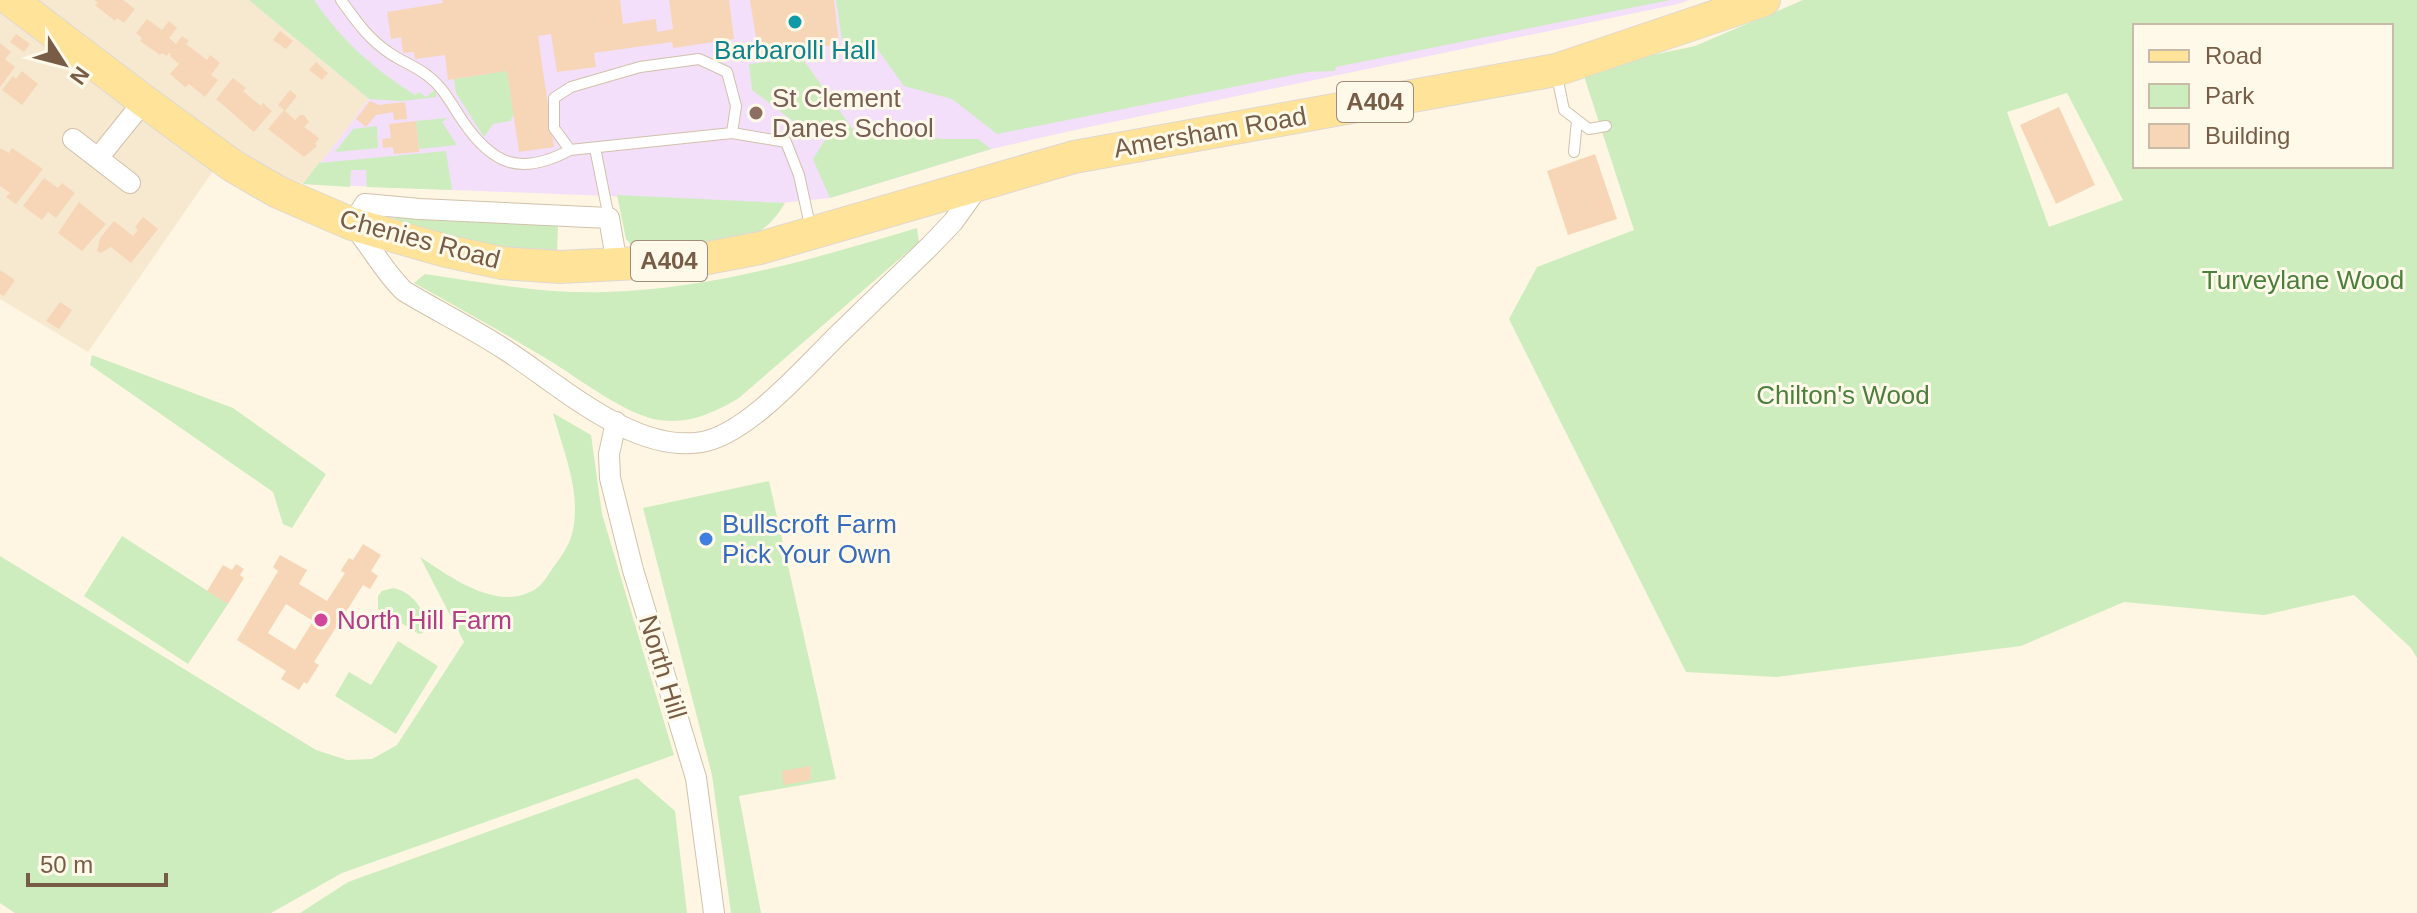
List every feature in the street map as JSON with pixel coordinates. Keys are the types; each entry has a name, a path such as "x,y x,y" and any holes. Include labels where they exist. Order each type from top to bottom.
{"main road":[{"name":"Chenies Road","path":"11,0 233,166 278,192 352,224 446,251 502,263 560,267 697,260 760,248 981,183"},
{"name":"Amersham Road","path":"981,183 1074,157 1556,70 1764,0"}],"street":[{"path":"98,158 144,101"},
{"path":"73,139 130,183"},
{"path":"617,264 609,218 365,204 352,224 378,256 392,280 404,291 503,348 616,422 654,440 704,442 741,425 779,392 930,246 953,222 981,183"},
{"name":"North Hill","path":"616,422 609,454 610,478 633,570 692,763 714,913"}],"lane":[{"path":"341,0 362,31 388,52 429,76 481,145 503,161 529,166 548,162 570,150 732,133 786,142 799,175 812,232"},
{"path":"570,150 554,128 554,98 571,87 640,67 699,59 727,72 736,106 732,133"},
{"path":"1556,70 1564,110 1589,129 1606,126"},
{"path":"1574,152 1577,120"},
{"path":"595,148 609,218"}],"shaded area":[{"path":"0,0 249,0 369,99 305,184 255,167 226,152 88,352 0,299"},
{"name":"St Clement Danes School","path":"249,0 1689,0 1084,128 991,149 830,198 781,203 305,184 369,99"}],"green space":[{"path":"249,0 314,0 347,41 372,64 415,95 419,92 426,97 436,89 436,97 402,101 369,99"},
{"path":"836,0 1670,0 1336,67 1335,71 1308,72 997,134 952,99 904,86 873,43 844,53"},
{"name":"Chilton's Wood","path":"1803,0 2417,0 2417,658 2411,648 2354,595 2264,615 2124,602 2021,646 1777,677 1686,672 1509,319 1537,267 1634,230 1582,70 1695,46","holes":["2067,93 2123,200 2049,227 2007,112"]},
{"path":"802,58 857,135 891,131 941,139 978,139 991,149 830,198 813,159 829,134 793,121 752,90 749,64"},
{"path":"507,71 514,115 510,121 493,124 484,137 456,93 454,79"},
{"path":"448,118 442,122 457,145 419,149 416,121"},
{"path":"377,126 378,148 335,152 353,129"},
{"path":"446,151 452,190 367,187 366,170 351,170 350,187 303,184 319,163"},
{"path":"617,195 785,203 772,221 754,234 695,245 645,248 634,246 626,239"},
{"path":"397,217 558,226 557,253 465,242 393,220"},
{"path":"917,228 919,242 739,398 711,412 681,421 659,420 633,412 414,283 425,274 561,291 647,290 764,270"},
{"path":"92,355 233,408 326,474 292,528 283,524 273,492 90,365"},
{"path":"553,413 591,435 602,514 674,755 342,873 271,913 15,913 0,903 0,556 316,750 347,760 372,759 397,745 464,642 420,557 476,590 507,597 522,595 539,586 566,548 574,526 574,496"},
{"path":"769,481 836,779 739,796 761,913 731,913 712,775 643,508"},
{"path":"122,536 228,604 188,664 84,596"},
{"path":"393,588 407,594 418,604 424,618 423,633 419,634 378,609 378,596 382,591"},
{"path":"398,641 438,666 396,734 335,696 349,672 371,685"},
{"path":"637,778 675,811 687,913 300,913 348,882"}],"building":[{"path":"94,0 123,0 135,9 124,23 117,18 115,21 95,5 98,3"},
{"name":"St Clement Danes School","path":"442,0 620,0 623,24 656,19 657,32 673,29 669,0 729,0 734,39 673,48 672,42 594,53 596,67 557,72 551,34 538,36 554,147 519,152 507,71 448,80 445,55 415,59 414,52 403,53 401,37 391,39 387,12 443,3"},
{"name":"Barbarolli Hall","path":"750,0 834,0 839,44 759,57"},
{"path":"147,19 162,30 169,21 177,28 169,38 176,44 182,36 189,41 186,44 207,60 210,55 220,63 211,75 218,80 205,97 189,84 185,87 170,74 179,64 171,54 160,55 140,41 142,38 136,33"},
{"path":"280,31 293,41 286,49 273,40"},
{"path":"16,34 30,44 24,52 10,42"},
{"path":"0,43 11,52 5,59 15,67 0,87"},
{"path":"316,62 328,73 322,80 309,70"},
{"path":"22,71 38,84 22,105 2,90 13,76 16,79"},
{"path":"233,78 246,88 243,91 272,111 254,132 216,99"},
{"path":"290,90 297,96 285,111 295,120 304,115 309,122 304,127 319,138 315,144 317,146 304,157 268,129 284,110 278,105"},
{"path":"370,101 379,105 405,102 407,119 394,120 393,112 376,115 366,127 356,119"},
{"path":"2059,107 2095,185 2056,204 2020,125"},
{"path":"416,121 419,152 394,154 393,147 383,148 382,139 391,138 389,124"},
{"path":"0,148 9,153 12,148 43,169 16,204 6,197 10,193 0,186"},
{"path":"1595,154 1617,219 1568,235 1547,171"},
{"path":"44,178 58,188 62,183 75,193 56,218 48,212 42,220 23,206"},
{"path":"79,202 106,224 82,251 58,233"},
{"path":"143,217 158,229 131,263 111,247 101,253 97,251 100,238 114,221 133,236 138,230 135,227"},
{"path":"0,270 15,280 4,296 0,294"},
{"path":"60,302 72,310 59,329 46,321"},
{"name":"North Hill Farm","path":"363,544 381,555 371,571 378,576 370,589 363,585 314,662 319,665 307,684 304,682 299,690 281,679 286,671 237,640 278,571 273,567 280,555 307,570 299,584 327,601 345,573 341,571 343,567 349,558 353,560","holes":["286,604 313,621 295,650 268,633"]},
{"path":"236,564 244,569 240,575 244,578 228,604 207,591 223,565 232,570"},
{"path":"810,766 811,780 784,785 782,771"}],"place":[{"name":"Barbarolli Hall","path":"795,22"},
{"name":"St Clement Danes School","path":"756,113"},
{"name":"Bullscroft Farm Pick Your Own","path":"706,539"},
{"name":"North Hill Farm","path":"321,620"}],"park label":[{"name":"Turveylane Wood","path":"2303,280"}]}
